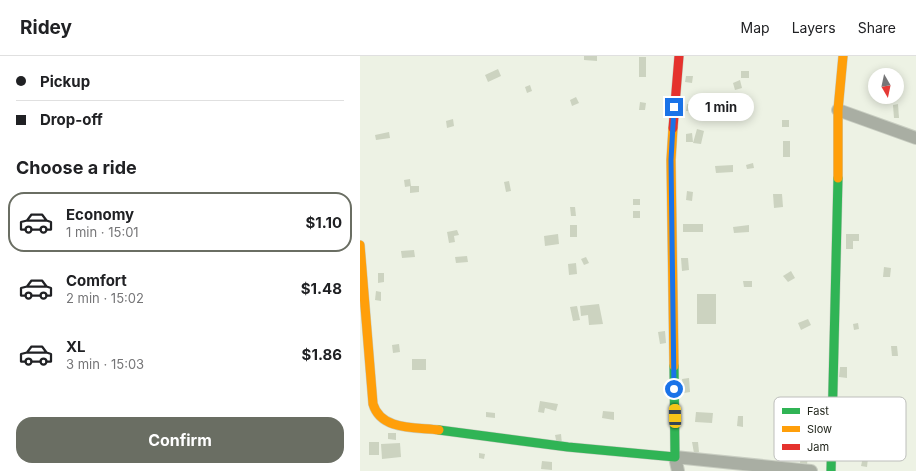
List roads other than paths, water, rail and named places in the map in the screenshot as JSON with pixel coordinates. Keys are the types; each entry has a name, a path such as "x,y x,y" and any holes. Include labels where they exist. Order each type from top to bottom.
{"street":[{"path":"678,471 676,458 671,160 679,56"},
{"path":"833,397 838,110 843,56"},
{"path":"838,110 916,138"},
{"path":"360,245 373,404 376,413 381,419 391,424 560,446 811,471"},
{"path":"831,461 831,471"}]}
